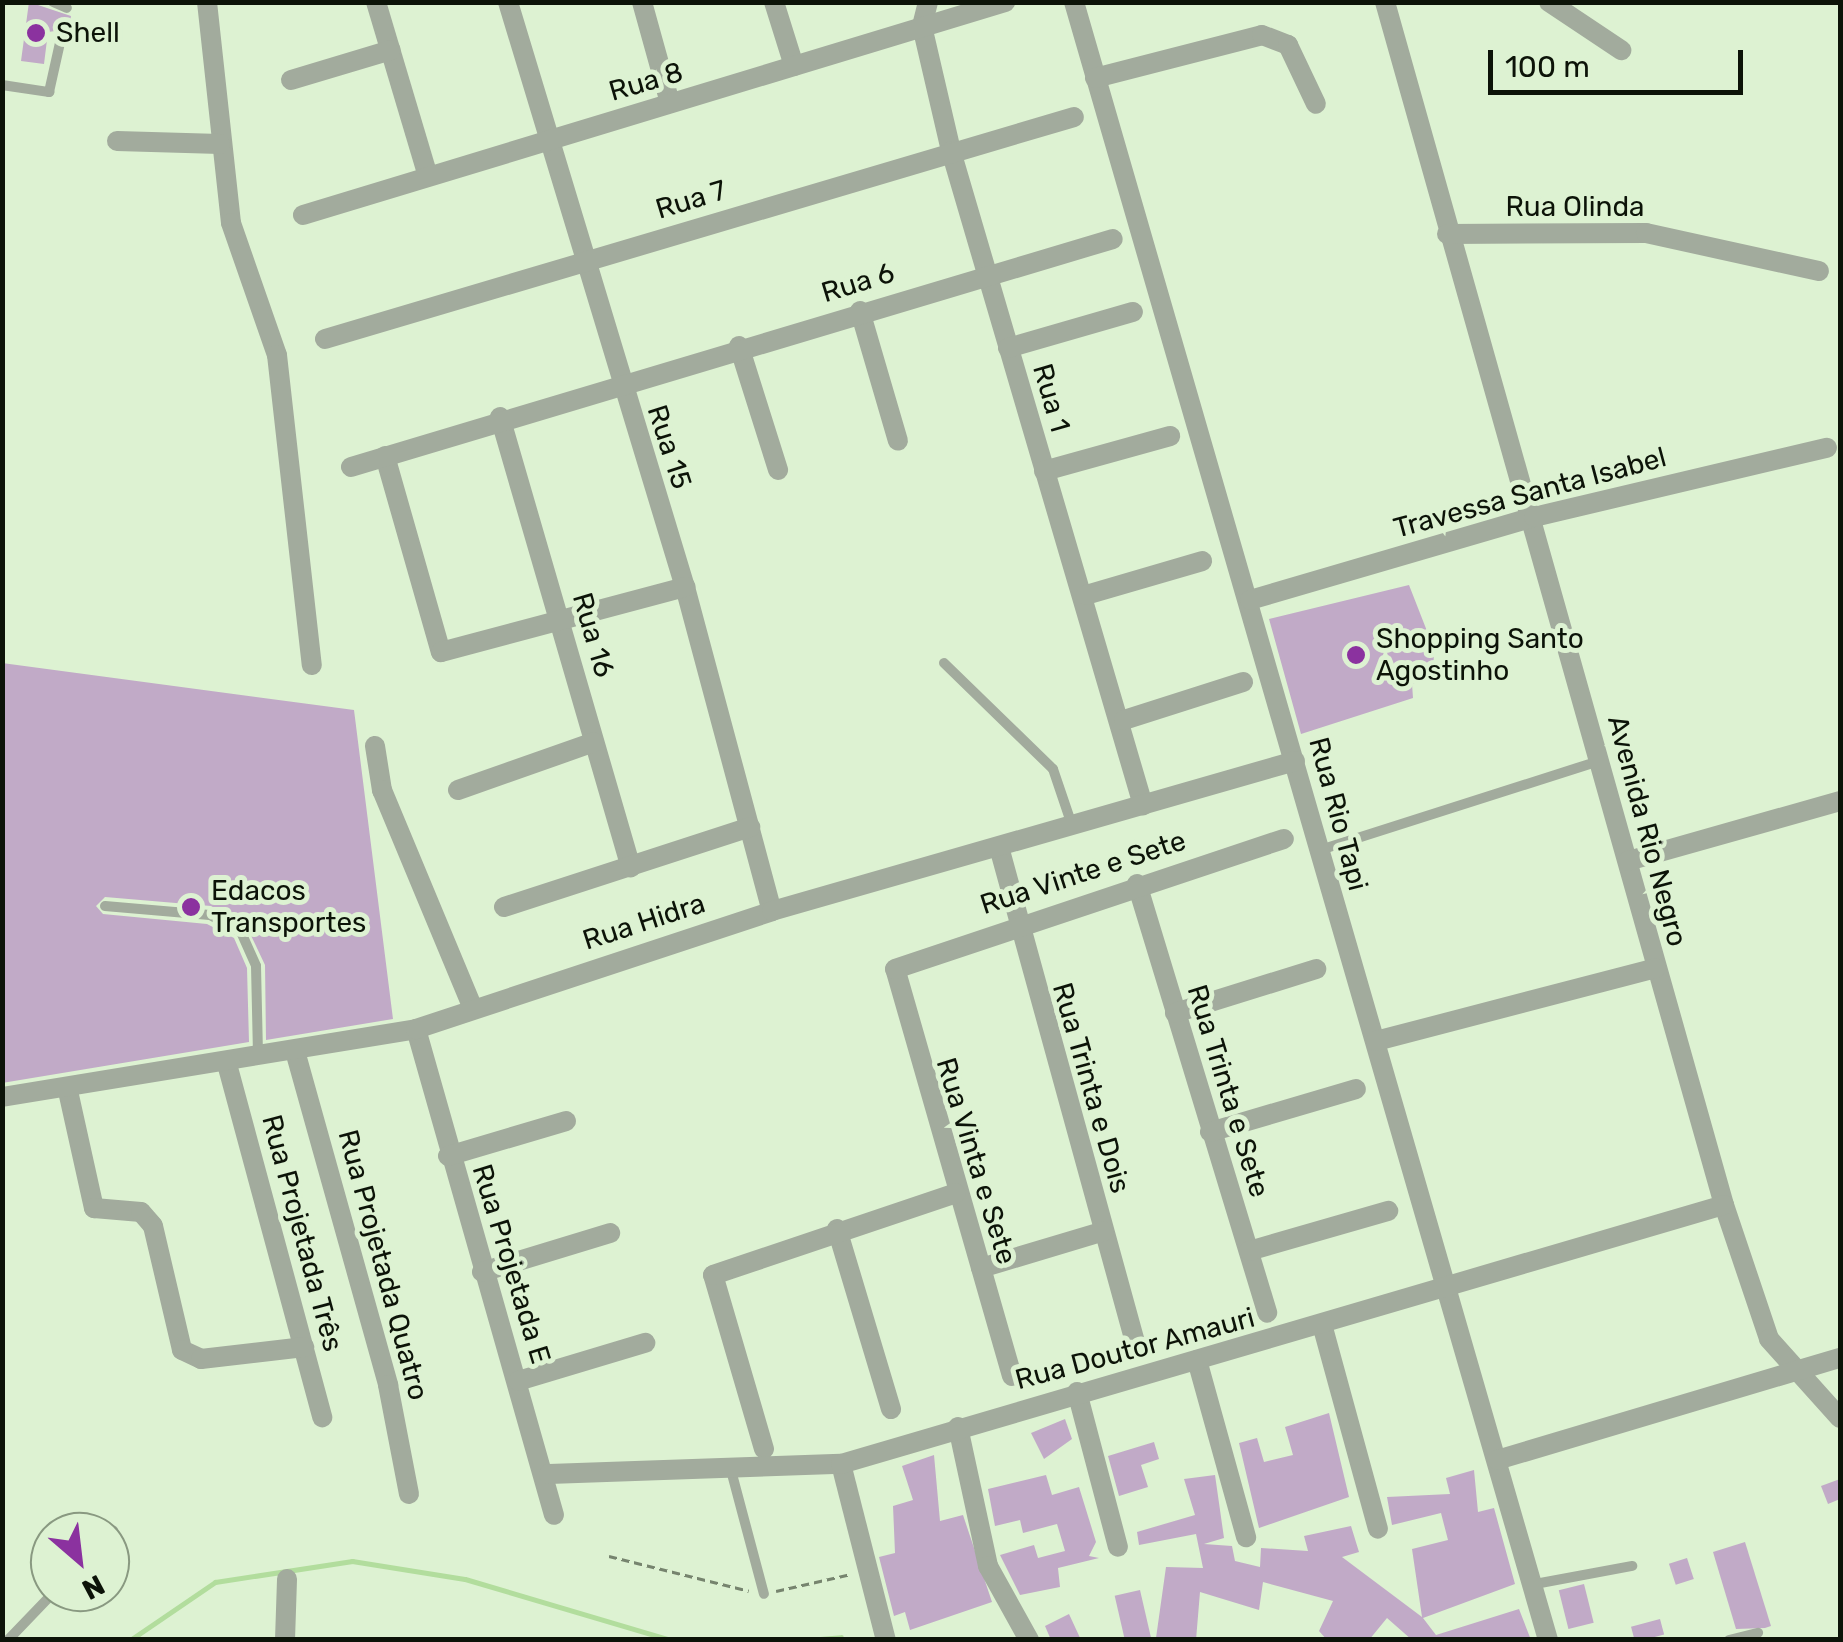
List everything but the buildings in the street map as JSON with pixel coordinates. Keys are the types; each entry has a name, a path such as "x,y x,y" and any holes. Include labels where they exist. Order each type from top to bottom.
{"street":[{"path":"207,2 220,144 243,269 277,355 312,665"},
{"path":"376,2 428,176"},
{"name":"Rua 15","path":"508,2 619,382 685,588 772,911"},
{"path":"642,2 670,103"},
{"path":"774,2 794,66"},
{"name":"Rua 1","path":"928,2 922,26 951,151 1044,471 1124,720 1144,805"},
{"name":"Rua 8","path":"303,215 1004,2"},
{"name":"Rua Rio Tapi","path":"1074,2 1250,600 1318,851 1535,1584 1548,1640"},
{"name":"Avenida Rio Negro","path":"1385,2 1447,234 1534,516 1724,1205 1769,1338 1840,1418"},
{"path":"1549,2 1621,50"},
{"path":"1095,78 1262,35 1288,46 1316,104"},
{"path":"292,80 391,50"},
{"name":"Rua 7","path":"325,339 1074,117"},
{"path":"117,141 220,144"},
{"name":"Rua Olinda","path":"1447,234 1646,232 1818,271"},
{"name":"Rua 6","path":"351,467 739,346 1113,239"},
{"path":"860,311 898,441"},
{"path":"1008,348 1133,312"},
{"path":"739,346 778,470"},
{"name":"Rua 16","path":"500,418 632,867"},
{"path":"1044,471 1170,436"},
{"name":"Travessa Santa Isabel","path":"1250,600 1534,516 1827,448"},
{"path":"385,456 441,652 685,588"},
{"path":"1086,594 1202,561"},
{"path":"1124,720 1243,682"},
{"path":"458,790 594,742"},
{"path":"375,746 382,790 472,1006"},
{"name":"Rua Hidra","path":"2,1098 68,1091 416,1028 472,1006 772,911 1295,761"},
{"path":"1628,860 1840,801"},
{"path":"504,906 750,828"},
{"name":"Rua Vinte e Sete","path":"900,964 1014,922 1284,839"},
{"name":"Rua Trinta e Dois","path":"999,847 1014,922 1135,1342"},
{"name":"Rua Trinta e Sete","path":"1136,884 1266,1314"},
{"name":"Rua Vinta e Sete","path":"900,964 894,985 1012,1376"},
{"path":"1376,1040 1656,968"},
{"path":"1176,1013 1316,970"},
{"name":"Rua Projetada E","path":"416,1028 482,1272 549,1474 554,1516"},
{"name":"Rua Projetada Quatro","path":"295,1052 392,1399 409,1494"},
{"name":"Rua Projetada Três","path":"227,1064 322,1417"},
{"path":"1210,1132 1356,1088"},
{"path":"68,1091 94,1208 142,1212 153,1226 182,1350 201,1360 304,1347"},
{"path":"448,1156 566,1121"},
{"path":"764,1449 713,1276 837,1229 956,1193"},
{"name":"Rua Doutor Amauri","path":"549,1474 732,1474 841,1464 1077,1392 1323,1328 1448,1286 1724,1205"},
{"path":"1249,1251 1388,1212"},
{"path":"837,1229 891,1409"},
{"path":"981,1268 1104,1231"},
{"path":"482,1272 610,1234"},
{"path":"1323,1328 1378,1529"},
{"path":"518,1381 645,1343"},
{"path":"1497,1460 1803,1374 1840,1358"},
{"path":"1197,1360 1246,1537"},
{"path":"1077,1392 1118,1548"},
{"path":"958,1427 988,1566 1028,1640"},
{"path":"841,1464 862,1572 886,1640"},
{"path":"285,1640 288,1580"}],"lane":[{"path":"53,2 67,8"},
{"path":"2,85 49,92 62,34"},
{"path":"944,662 1053,769 1072,826"},
{"path":"1318,851 1600,760"},
{"path":"105,906 210,915 241,932 256,966 258,1058"},
{"path":"732,1474 764,1594"},
{"path":"1535,1584 1632,1566"},
{"path":"8,1640 35,1612"},
{"path":"1729,1640 1758,1633"}],"path":[{"path":"609,1556 764,1594 862,1572"}],"waterway":[{"path":"130,1640 215,1582 352,1561 465,1579 671,1640"},
{"path":"808,1640 841,1637"}],"place":[{"name":"Shell","path":"36,33"},
{"name":"Shopping Santo Agostinho","path":"1356,655"},
{"name":"Edacos Transportes","path":"191,907"}]}
